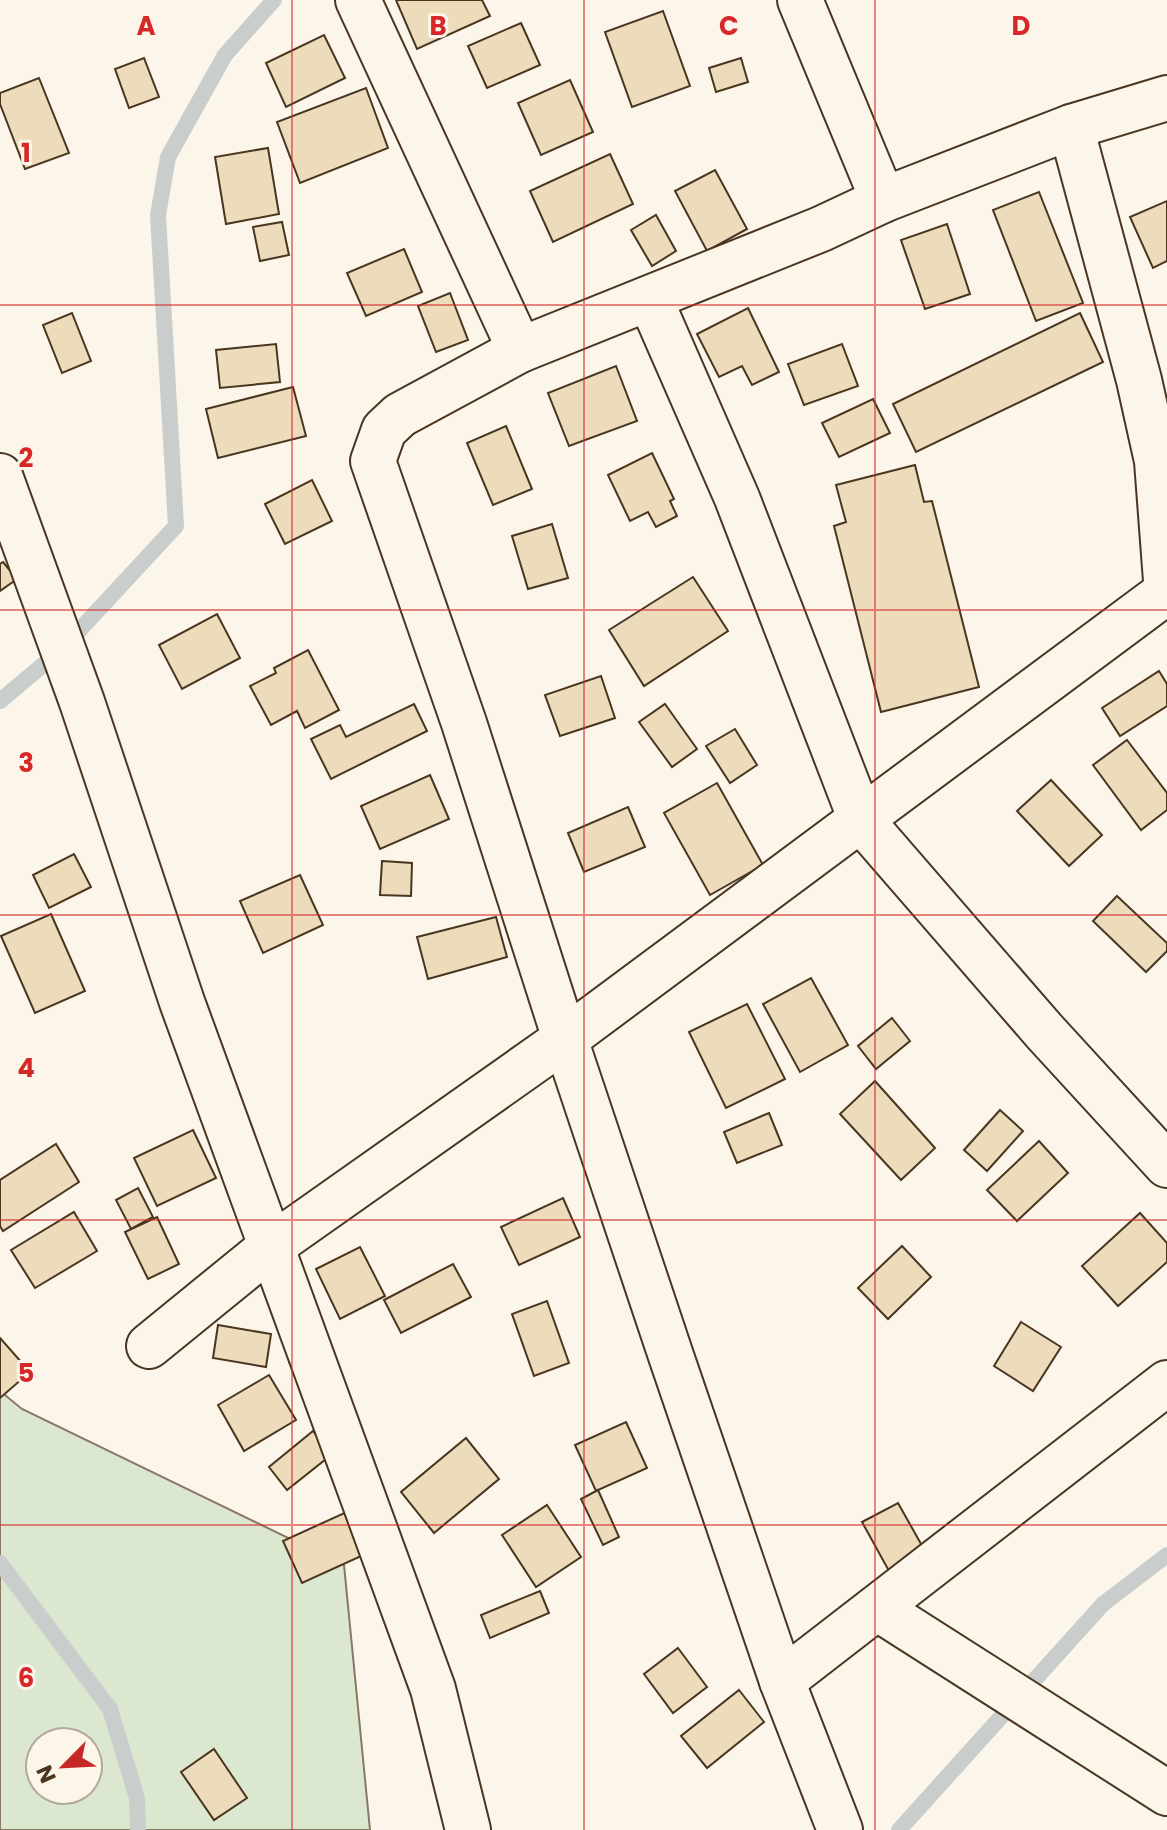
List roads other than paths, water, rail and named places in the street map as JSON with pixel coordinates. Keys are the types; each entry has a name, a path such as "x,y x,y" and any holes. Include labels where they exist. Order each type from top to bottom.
{"street":[{"path":"358,0 520,350"},
{"path":"800,0 883,200"},
{"path":"840,1830 782,1681 565,1039 464,723 373,461 384,430 400,415 520,350 821,229 883,200 1071,127 1167,98"},
{"path":"149,1346 273,1245 565,1039 1166,594 1157,461 1139,380 1071,127"},
{"path":"650,299 737,498 861,820 1044,1031 1167,1165"},
{"path":"0,476 62,647 182,1002 433,1689 468,1830"},
{"path":"782,1681 1167,1383"},
{"path":"877,1608 1167,1793"}],"waterway":[{"path":"0,701 62,649 176,526 158,215 168,157 225,55 274,0"},
{"path":"899,1830 1103,1604 1167,1555"},
{"path":"0,1563 110,1709 137,1798 138,1830"}]}
